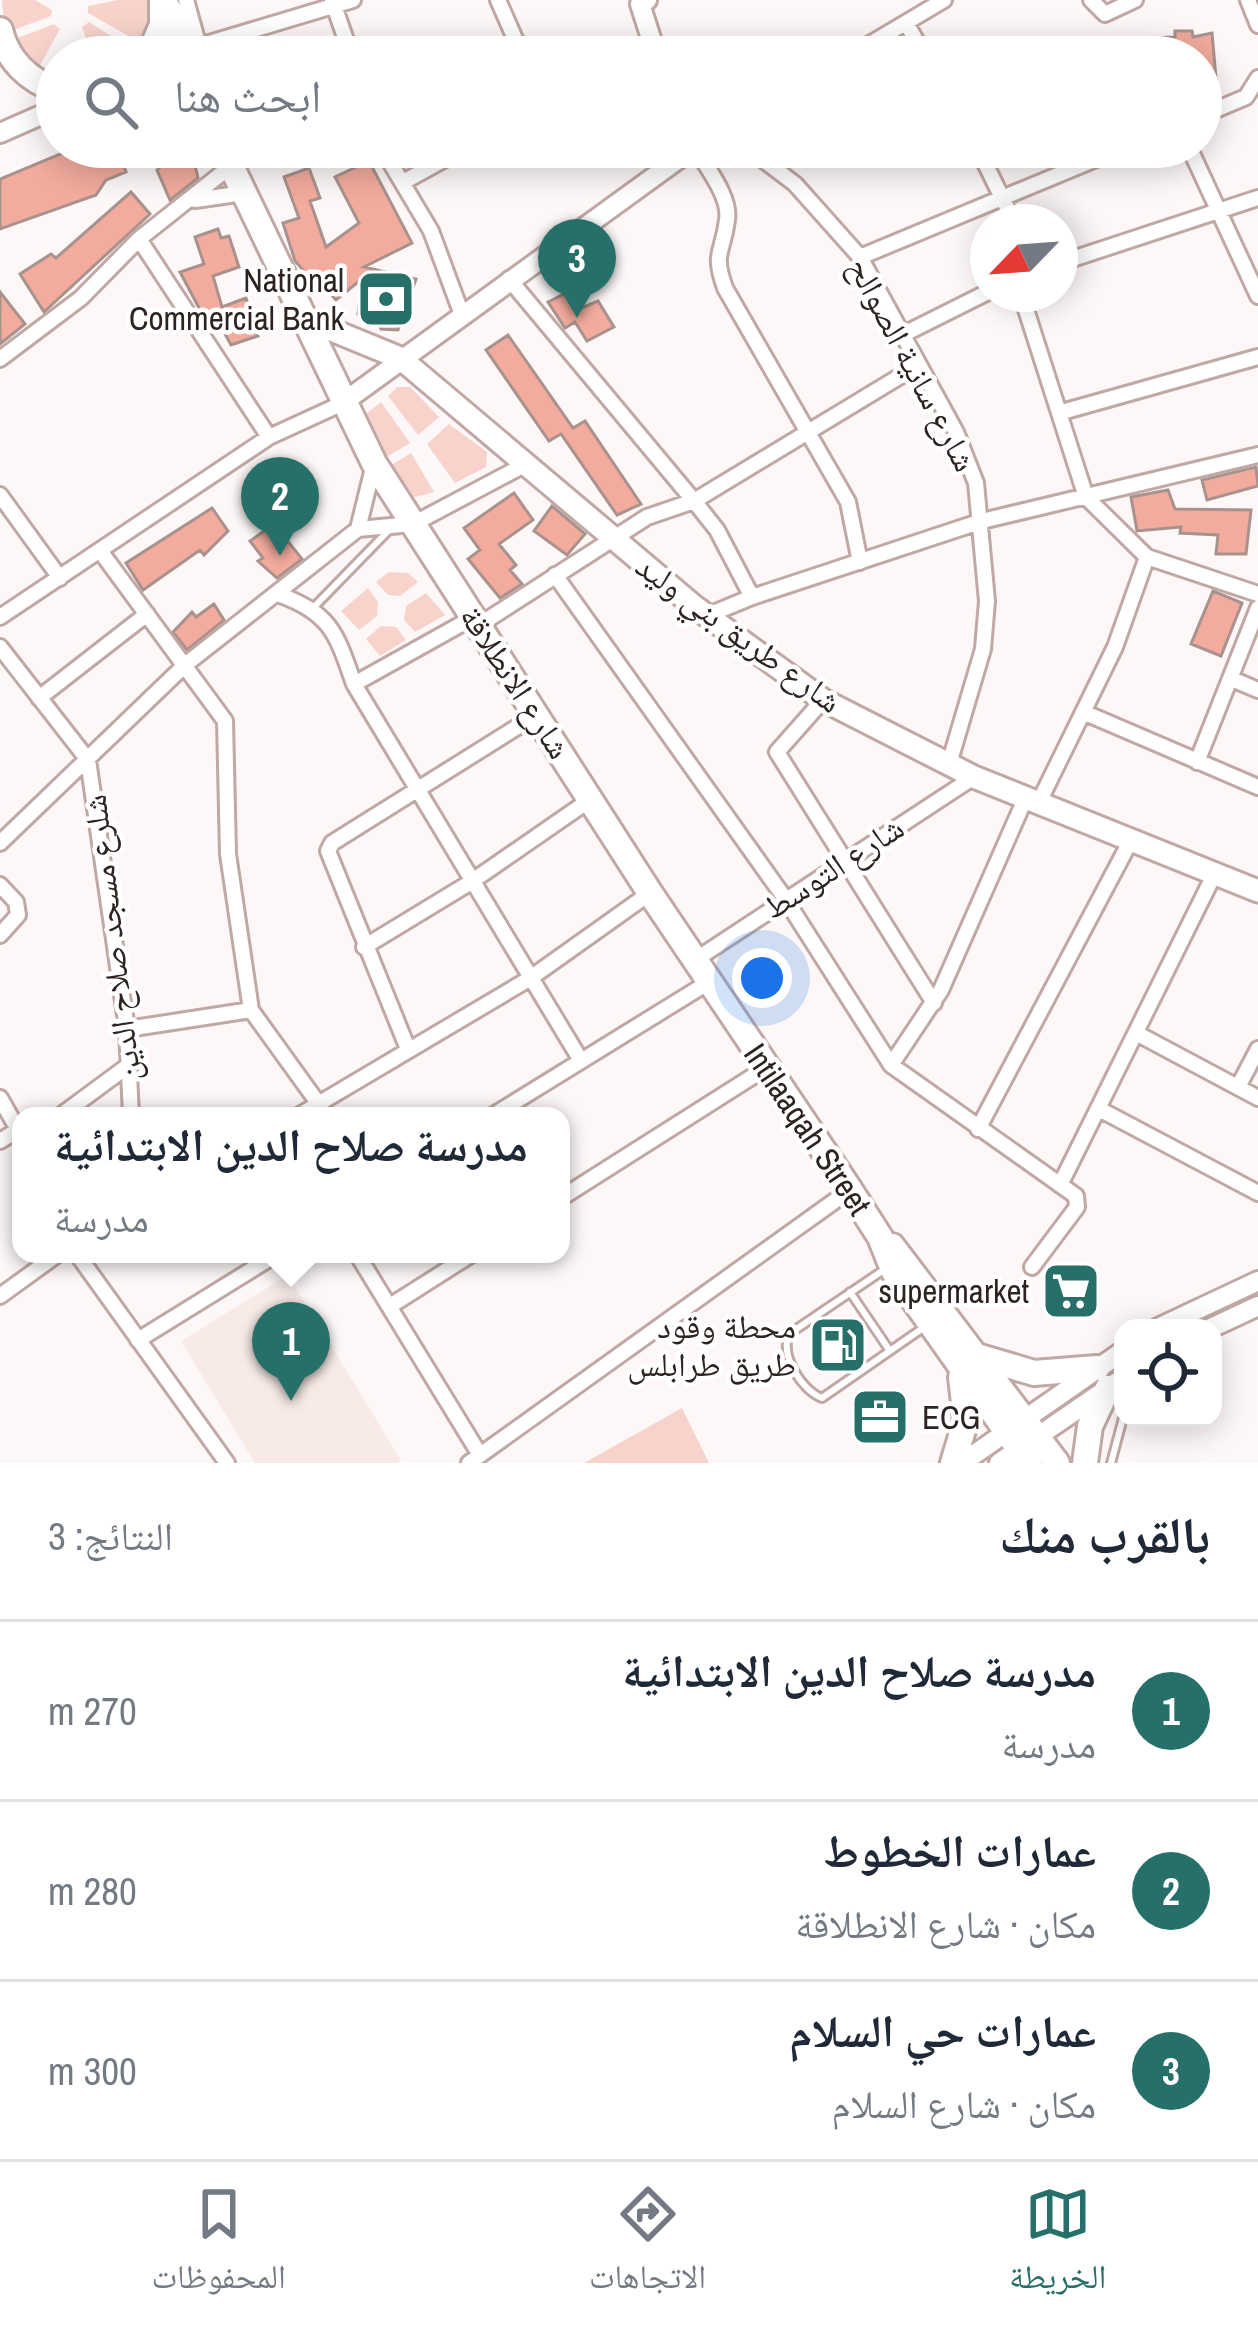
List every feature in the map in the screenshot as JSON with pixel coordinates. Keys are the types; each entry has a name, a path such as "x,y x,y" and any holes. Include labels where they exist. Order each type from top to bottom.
{"highway":[{"path":"162,0 187,36"},
{"path":"157,36 162,0"},
{"path":"1,36 27,75 36,80"},
{"path":"236,168 244,193 316,330"},
{"path":"238,168 316,330"},
{"name":"شارع الانطلاقة","path":"316,330 341,404 403,525 477,621 709,982"},
{"name":"Intilaaqah Street","path":"709,982 880,1237"},
{"path":"880,1237 891,1265 928,1324 965,1359 1034,1373 1114,1368"},
{"path":"880,1237 905,1259 1019,1444 1057,1463"},
{"path":"957,1463 966,1420 965,1359"},
{"path":"1085,1463 1090,1426 1114,1370"}],"main road":[{"name":"شارع طريق بني وليد","path":"316,330 400,358 706,616 823,700 974,777 1258,890"}],"street":[{"path":"186,0 195,36"},
{"path":"245,36 352,0"},
{"path":"497,0 514,36"},
{"path":"884,36 944,0"},
{"path":"1091,0 1105,14 1135,0"},
{"path":"1248,0 1258,25"},
{"path":"642,1 651,36"},
{"path":"333,3 345,36"},
{"path":"906,23 914,36"},
{"path":"1222,108 1246,98 1258,78"},
{"path":"0,133 36,117"},
{"path":"0,359 82,298 139,239 195,200 220,168"},
{"path":"392,168 405,182 461,312"},
{"path":"405,182 429,168"},
{"path":"0,617 269,436 341,404 461,312 665,168"},
{"path":"706,168 726,204 728,219 714,257 725,287 848,502 860,562"},
{"name":"شارع سانية الصوالح","path":"774,168 795,184 860,257 956,432 976,483 982,521 983,649 949,764"},
{"path":"987,168 1006,204"},
{"path":"860,257 1072,168"},
{"path":"1199,168 1258,296"},
{"path":"195,200 244,193"},
{"path":"1078,257 1258,198"},
{"path":"139,239 269,436"},
{"path":"508,279 717,530 752,597"},
{"path":"902,335 970,301"},
{"path":"1027,312 1086,497 1147,557 1258,593"},
{"path":"1062,412 1258,357"},
{"path":"354,684 477,621 647,517 694,501 917,366"},
{"path":"706,616 982,521 1258,455"},
{"path":"358,529 374,463"},
{"path":"0,843 185,665 358,529 403,525 529,463"},
{"path":"0,495 60,578"},
{"path":"101,552 229,731 228,854 251,1010 318,1103"},
{"path":"890,1065 934,1003 1033,799 1083,712 1131,610 1147,557"},
{"path":"555,575 784,898 890,1065 1076,1196 1077,1207 1032,1267"},
{"path":"278,594 314,608 332,627 354,684 580,1059"},
{"path":"1197,762 1258,608"},
{"path":"39,698 147,614"},
{"name":"شلرع مسجد صلاح الدين","path":"0,647 88,760 98,798 127,1029 131,1107"},
{"path":"1232,679 1258,690"},
{"path":"823,700 777,752 934,1003"},
{"path":"1083,712 1258,788"},
{"path":"408,1049 328,851 538,714"},
{"name":"شارع التوسط","path":"695,960 974,777"},
{"path":"364,946 471,882 592,799"},
{"path":"978,1129 1131,840"},
{"path":"1060,1184 1215,873"},
{"path":"0,885 16,902 18,915 0,935"},
{"path":"312,1107 530,979 650,892"},
{"path":"506,1107 709,982"},
{"path":"127,1029 251,1010"},
{"path":"1136,1033 1258,1098"},
{"path":"1238,1087 1258,1049"},
{"path":"72,1107 129,1065"},
{"path":"570,1192 766,1068"},
{"path":"1099,1109 1258,1193"},
{"path":"363,1263 474,1459 850,1190"},
{"path":"0,1296 46,1263"},
{"path":"83,1263 227,1463"},
{"path":"138,1340 262,1263"},
{"path":"390,1306 458,1263"},
{"path":"1177,1319 1258,1281"},
{"path":"1222,1323 1258,1306"},
{"path":"957,1463 1019,1444 1114,1369"}],"lane":[{"path":"314,608 403,525"},
{"path":"891,1265 786,1337 784,1351 807,1388 826,1396 928,1324"},
{"path":"850,1292 890,1352"},
{"path":"1111,1463 1121,1427"}],"shaded area":[{"path":"2,0 35,0 52,10 51,16 5,33"},
{"path":"150,0 147,36 128,36 88,13 88,6"},
{"path":"89,22 111,36 85,36 82,27"},
{"path":"54,24 60,29 56,36 36,36 34,76 7,42"},
{"path":"397,387 410,387 439,417 418,435 388,396"},
{"path":"381,402 410,443 380,461 363,416"},
{"path":"449,424 487,452 486,467 455,483 427,444"},
{"path":"411,453 434,492 405,500 385,469"},
{"path":"389,572 408,573 418,582 400,596 388,595 376,582"},
{"path":"368,588 378,602 377,616 359,630 341,611"},
{"path":"426,593 445,615 415,632 404,620 406,606"},
{"path":"381,626 396,627 406,640 380,656 366,639"},
{"path":"288,1275 401,1460 397,1463 255,1463 181,1341"},
{"path":"682,1408 709,1463 584,1463"}],"building":[{"path":"36,164 36,168 125,168 126,172 106,180 96,195 0,229 0,179"},
{"path":"196,168 198,178 170,200 157,170"},
{"path":"309,168 320,198 310,201 326,247 359,223 335,177 354,168 373,168 412,243 364,267 416,279 398,330 381,329 378,320 358,314 363,278 336,300 295,261 283,223 299,218 284,177"},
{"path":"131,192 150,214 44,312 20,274 51,254 56,258"},
{"path":"218,229 221,238 229,236 239,267 213,276 222,307 246,298 258,336 231,345 217,319 207,323 180,272 204,264 195,237"},
{"path":"0,292 25,324 0,344"},
{"path":"566,293 577,310 598,301 614,327 587,341 575,322 565,328 548,302"},
{"path":"508,335 573,428 585,421 641,504 617,515 561,434 549,441 486,350"},
{"path":"1256,467 1258,486 1207,500 1202,480"},
{"path":"1168,490 1175,509 1251,510 1246,554 1216,554 1218,535 1180,533 1181,527 1137,531 1131,497"},
{"path":"514,493 533,520 499,544 516,565 510,570 522,584 500,598 468,559 480,550 464,528"},
{"path":"552,506 585,534 567,555 534,531"},
{"path":"212,508 228,531 204,555 200,550 143,590 126,563"},
{"path":"274,524 302,559 277,578 258,561 263,558 250,541"},
{"path":"1213,591 1242,603 1221,656 1191,644"},
{"path":"214,604 224,620 187,650 173,632 192,612 196,617"}],"place":[{"name":"National Commercial Bank","path":"386,299"},
{"name":"عمارات حي السلام","path":"577,318"},
{"name":"عمارات الخطوط","path":"280,556"},
{"name":"supermarket","path":"1071,1291"},
{"name":"محطة وقود طريق طرابلس","path":"838,1345"},
{"name":"مدرسة صلاح الدين الابتدائية","path":"291,1401"},
{"name":"ECG","path":"880,1417"}]}
